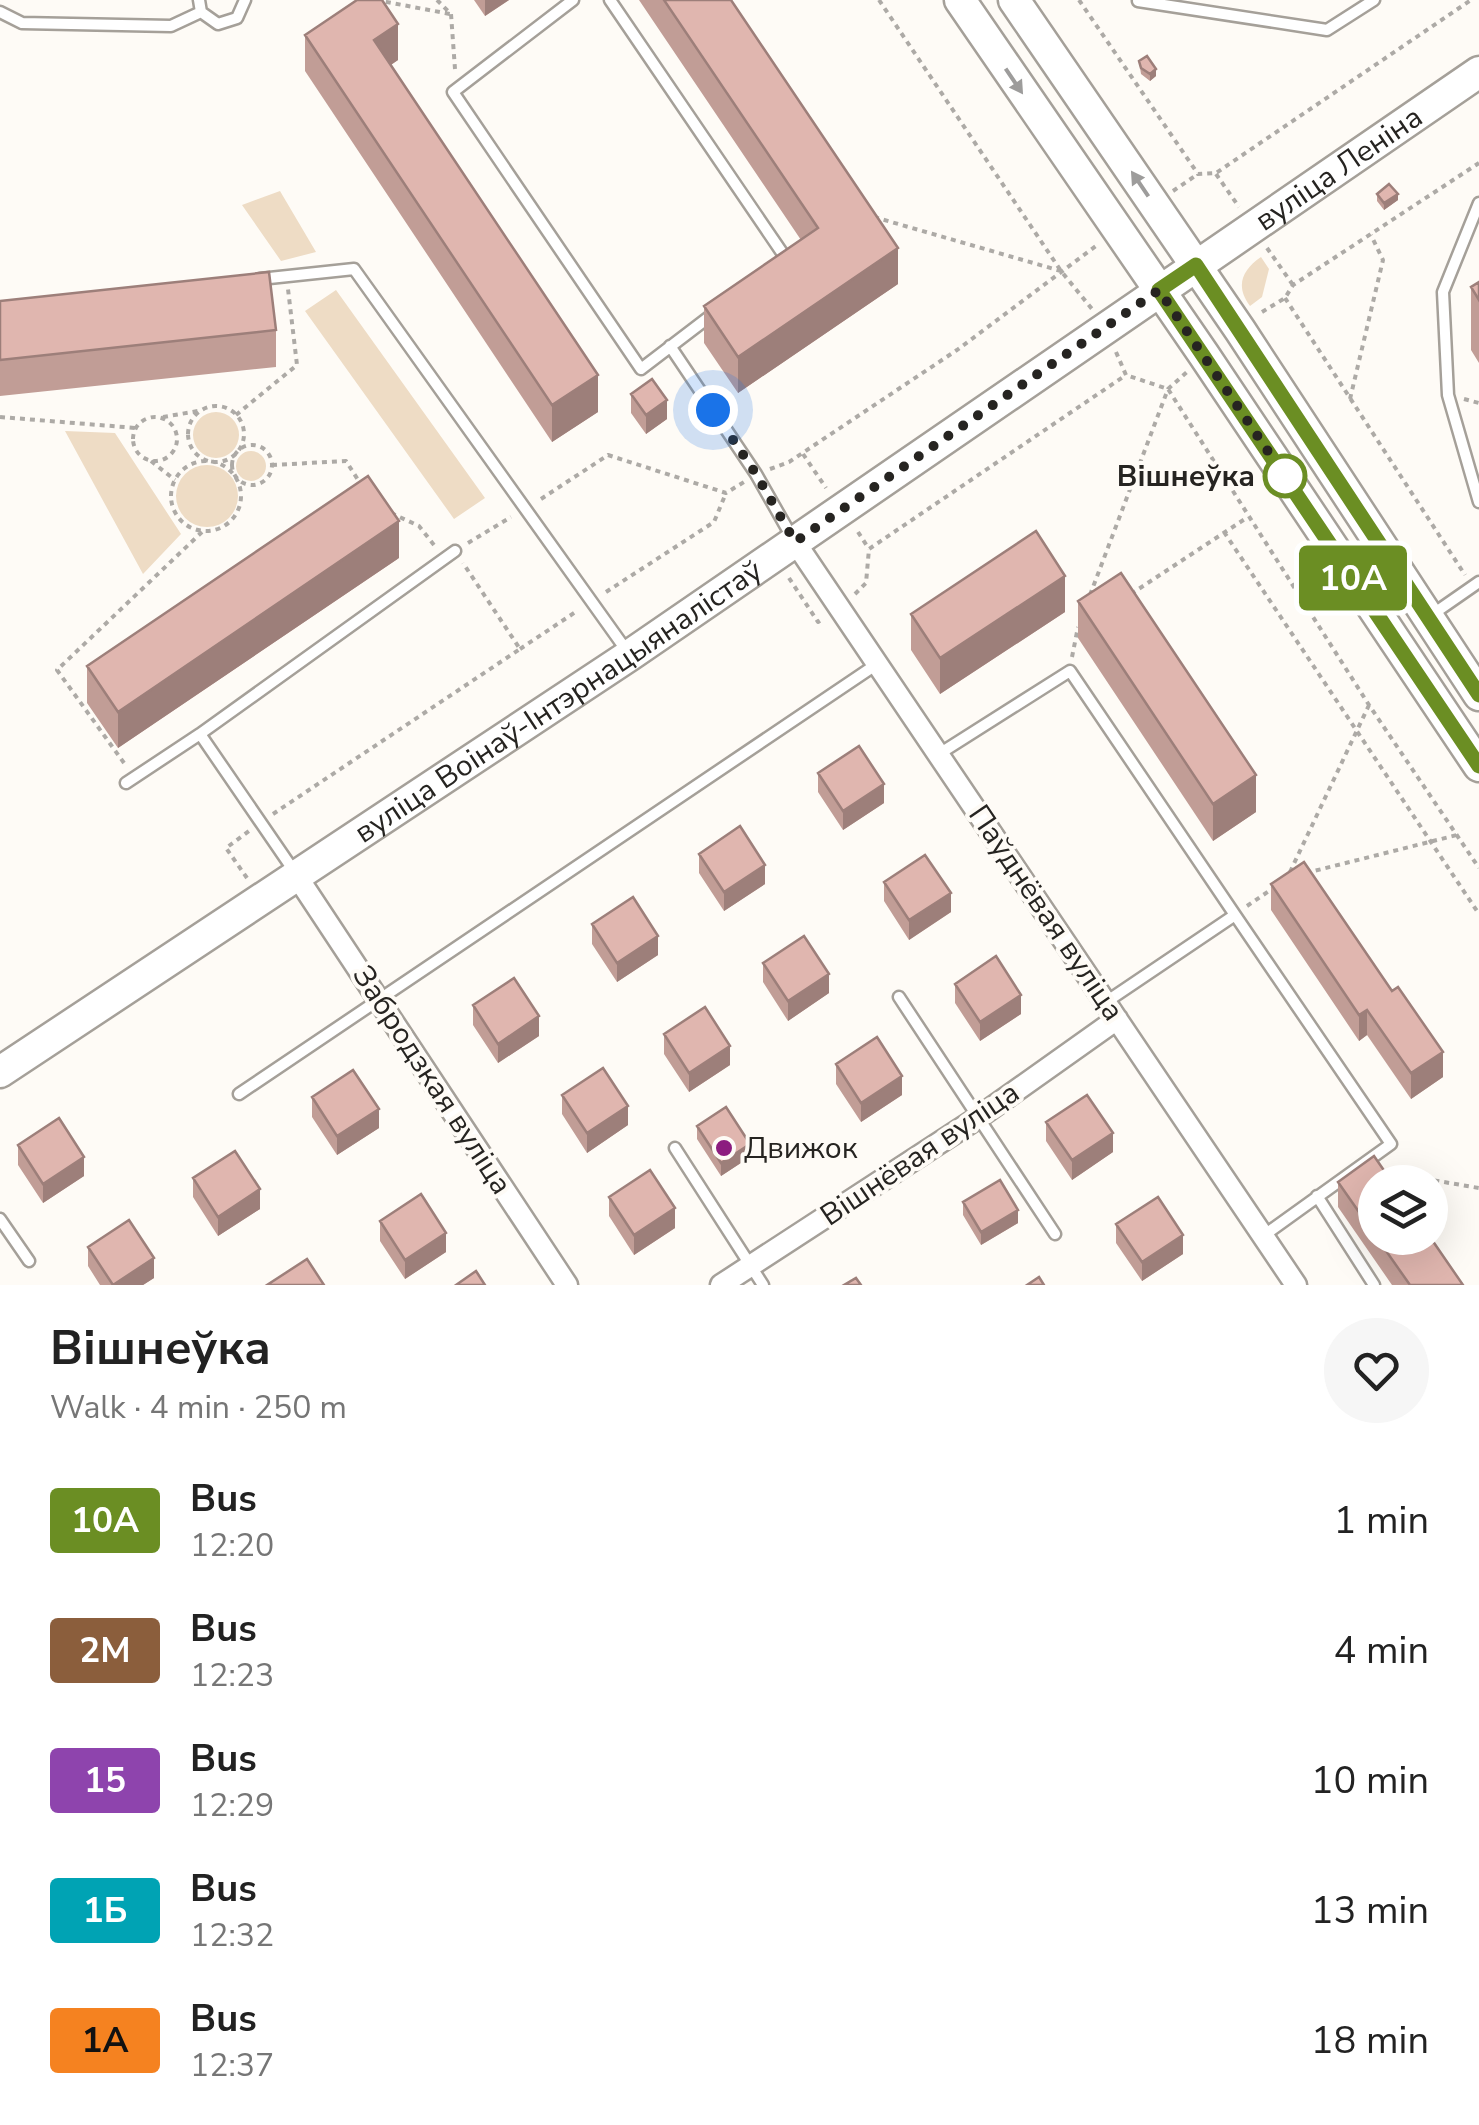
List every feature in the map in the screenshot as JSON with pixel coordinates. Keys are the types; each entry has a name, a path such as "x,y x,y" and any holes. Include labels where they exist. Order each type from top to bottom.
{"main road":[{"path":"960,0 1479,766"},
{"path":"1014,0 1196,265 1479,695"},
{"name":"вуліца Леніна","path":"1159,290 1479,72"},
{"name":"вуліца Воінаў-Інтэрнацыяналістаў","path":"0,1072 630,655 1159,290"}],"street":[{"name":"Паўднёвая вуліца","path":"795,542 1296,1285"},
{"name":"Забродзкая вуліца","path":"296,876 566,1285"},
{"name":"Вішнёвая вуліца","path":"721,1285 979,1117 1112,1011"}],"lane":[{"path":"0,12 22,23 171,26 200,6 218,24 237,18 244,0"},
{"path":"573,0 453,92 641,369 728,303"},
{"path":"610,0 787,260 772,271"},
{"path":"1138,1 1327,30 1374,0"},
{"path":"1479,203 1442,292 1448,396 1479,502"},
{"path":"238,281 354,269 630,655"},
{"path":"670,346 756,474 795,542"},
{"path":"130,780 455,551"},
{"path":"1428,618 1476,584"},
{"path":"240,1094 877,664"},
{"path":"939,754 1070,671 1390,1144 1361,1165"},
{"path":"200,734 296,876"},
{"path":"1112,1011 1235,915"},
{"path":"899,997 1055,1234"},
{"path":"675,1148 764,1285"},
{"path":"1262,1237 1358,1167"},
{"path":"1318,1196 1374,1285"},
{"path":"0,1219 29,1260"}],"path":[{"path":"376,0 452,14"},
{"path":"438,0 452,14 454,66 464,86"},
{"path":"879,0 1061,271 1095,313"},
{"path":"1079,0 1198,174 1216,173 1470,0"},
{"path":"1255,316 1284,298 1293,285 1479,163"},
{"path":"868,215 1061,271"},
{"path":"1350,399 1383,260 1370,234"},
{"path":"262,898 226,848 714,522 726,493 818,443 956,350 1061,271"},
{"path":"236,415 297,365 286,276"},
{"path":"1284,298 1476,584"},
{"path":"1112,344 1126,375 1168,389 1369,705 1479,868"},
{"path":"1090,594 1168,389 1188,372"},
{"path":"839,609 866,583 869,549 1126,375"},
{"path":"175,480 138,454 136,428 144,420 218,407 236,415 243,429 237,452 232,464 235,475 242,498 234,520 214,532 202,532 182,522 175,512 171,490 175,480 192,464 214,462 223,462 237,452 249,446 262,448 272,465 268,477 257,484 244,484 235,475 214,462 198,456 188,442 190,424 200,411"},
{"path":"0,418 136,428"},
{"path":"151,461 170,455 177,443 171,424 158,418"},
{"path":"520,649 455,551 608,456 726,493"},
{"path":"272,465 346,462 366,491"},
{"path":"390,512 418,526 444,558"},
{"path":"1126,598 1248,516"},
{"path":"130,780 57,670 202,532"},
{"path":"1224,532 1479,914"},
{"path":"1070,671 1084,612"},
{"path":"1077,631 1093,620"},
{"path":"1369,705 1287,878 1457,835"},
{"path":"1235,915 1274,887"},
{"path":"1448,1183 1479,1188"}],"shaded area":[{"path":"280,191 316,252 281,261 242,205"},
{"path":"1261,257 1269,269 1262,297 1250,306 1243,292 1243,279"},
{"path":"336,290 485,498 454,519 305,311"},
{"path":"216,412 233,418 239,435 233,452 216,458 199,452 193,435 199,418"},
{"path":"65,431 115,433 181,534 143,574"},
{"path":"251,451 262,455 266,466 262,477 251,481 240,477 236,466 240,455"},
{"path":"207,465 229,474 238,496 229,518 207,527 185,518 176,496 185,474"}],"building":[{"path":"357,0 382,0 398,24 374,40 598,375 552,405 305,35"},
{"path":"664,0 731,0 898,248 738,357 704,306 818,228"},
{"path":"1147,56 1156,69 1150,74 1139,61"},
{"path":"1389,184 1398,194 1384,203 1377,194"},
{"path":"269,272 276,330 0,360 0,301"},
{"path":"1479,282 1479,300 1471,287"},
{"path":"652,379 667,400 646,415 631,394"},
{"path":"368,476 399,521 118,712 87,666"},
{"path":"1036,531 1065,576 940,658 911,614"},
{"path":"1121,573 1256,775 1213,804 1078,601"},
{"path":"859,746 884,784 843,811 818,773"},
{"path":"740,826 765,865 724,892 699,854"},
{"path":"925,855 951,893 909,920 884,882"},
{"path":"1304,862 1392,991 1398,987 1443,1052 1411,1073 1367,1010 1359,1015 1271,884"},
{"path":"633,897 658,936 617,963 592,924"},
{"path":"804,936 829,974 788,1001 763,963"},
{"path":"996,956 1021,995 980,1022 955,984"},
{"path":"514,978 539,1016 498,1044 473,1005"},
{"path":"705,1007 730,1046 689,1073 664,1034"},
{"path":"877,1037 902,1076 861,1103 836,1064"},
{"path":"603,1068 628,1106 587,1133 562,1095"},
{"path":"353,1070 379,1109 337,1136 312,1097"},
{"path":"1087,1095 1113,1133 1072,1160 1046,1122"},
{"path":"726,1107 750,1144 721,1163 697,1126"},
{"path":"59,1118 84,1157 43,1184 18,1145"},
{"path":"235,1151 260,1189 218,1217 193,1178"},
{"path":"1374,1156 1380,1165 1362,1165"},
{"path":"1358,1168 1358,1211 1338,1182"},
{"path":"650,1170 675,1208 634,1235 609,1197"},
{"path":"1000,1180 1018,1210 981,1232 963,1202"},
{"path":"421,1194 446,1233 405,1260 380,1221"},
{"path":"1158,1197 1183,1235 1142,1262 1116,1224"},
{"path":"129,1220 154,1258 113,1285 88,1247"},
{"path":"1389,1255 1442,1255 1463,1285 1410,1285"},
{"path":"307,1259 324,1285 267,1285"},
{"path":"476,1271 485,1285 456,1285"},
{"path":"1039,1277 1044,1285 1027,1285"}],"bus line":[{"name":"10A","path":"1479,695 1196,265 1159,290 1479,766"}],"place":[{"name":"Вішнеўка","path":"1285,476"},
{"name":"Движок","path":"724,1148"}],"route":[{"path":"713,410 795,542 1159,290 1288,481 1285,476"}]}
